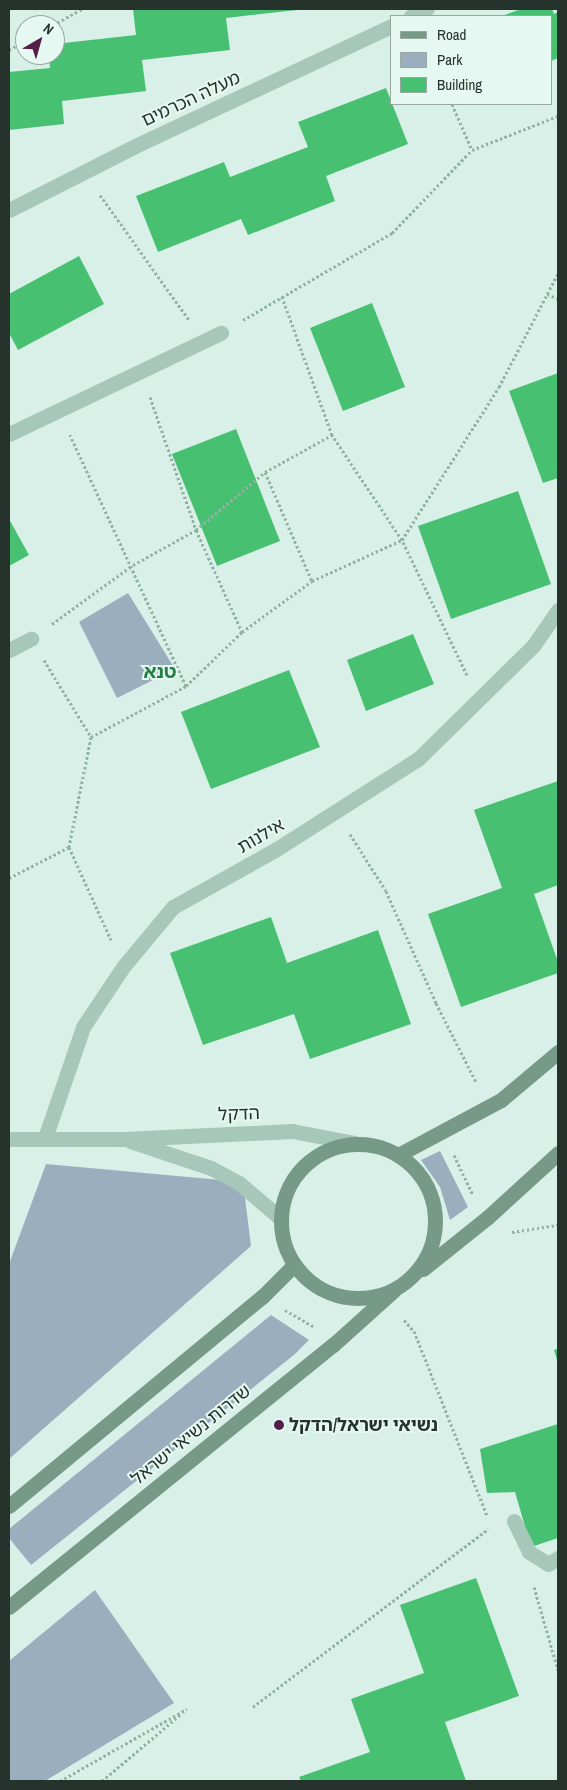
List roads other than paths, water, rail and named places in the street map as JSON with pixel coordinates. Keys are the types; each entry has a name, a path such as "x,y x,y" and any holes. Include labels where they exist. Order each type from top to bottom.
{"main road":[{"path":"398,1155 489,1107 558,1052"},
{"path":"410,1279 425,1260 434,1238 435,1214 429,1191 417,1170 398,1155 378,1146 355,1143 333,1147 314,1157 297,1172 285,1194 280,1218 283,1242 294,1265 306,1279 339,1296 376,1297 394,1290 410,1279 488,1217 558,1154"},
{"path":"9,1506 263,1296 294,1265"},
{"name":"שדרות נשיאי ישראל","path":"9,1607 332,1345 394,1290"}],"street":[{"path":"413,15 427,9"},
{"name":"מעלה הכרמים","path":"9,210 84,172 390,26"},
{"path":"9,434 221,333"},
{"name":"אילנות","path":"45,1138 83,1027 123,967 173,907 275,850 418,759 533,646 558,610"},
{"path":"9,650 31,639"},
{"name":"הדקל","path":"9,1139 124,1139 292,1131 355,1143"},
{"name":"הדקל","path":"124,1139 211,1168 239,1183 280,1218"},
{"path":"514,1520 529,1552 548,1564 558,1558"}],"place":[{"name":"נשיאי ישראל/הדקל","path":"279,1425"}],"district":[{"name":"טנא","path":"160,672"}]}
